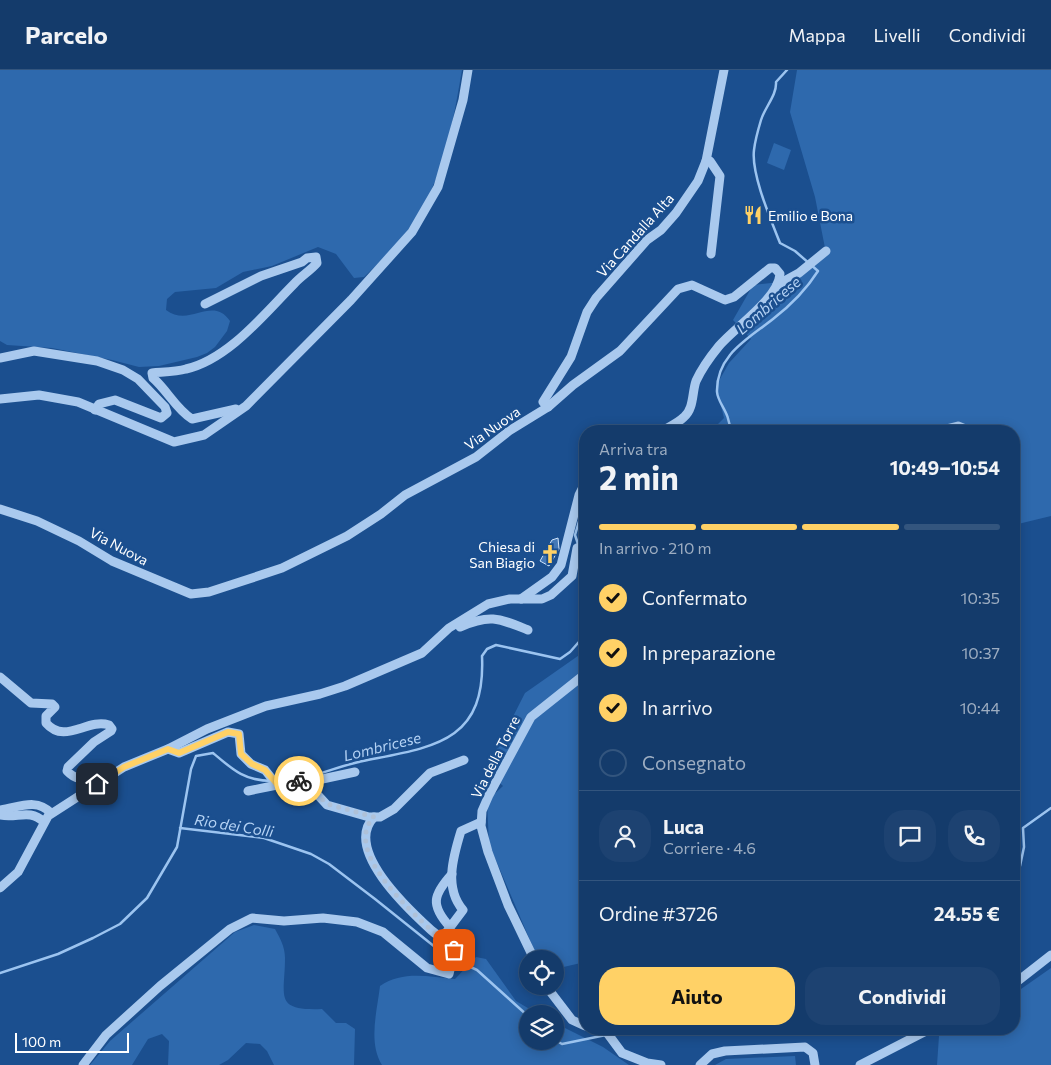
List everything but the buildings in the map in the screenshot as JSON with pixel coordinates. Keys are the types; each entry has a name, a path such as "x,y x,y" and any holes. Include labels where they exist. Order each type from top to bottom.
{"street":[{"path":"0,398 40,395 78,402 174,442 204,435 246,406 351,300 412,232 438,187 463,100 468,70"},
{"name":"Via Candalla Alta","path":"548,407 543,402 571,357 587,312 596,298 647,240 661,230 676,213 698,181 706,161 724,70"},
{"path":"706,161 710,161 720,176 710,254"},
{"path":"671,425 685,416 691,406 697,381 706,362 728,336 760,307 778,284 799,273 826,251"},
{"path":"205,304 262,276 302,262 307,258 316,257 317,263 296,282 259,322 226,348 187,369 152,373 153,378 165,389 182,413 192,419 246,406"},
{"name":"Via Nuova","path":"0,509 37,521 79,541 112,560 177,589 191,594 209,592 282,568 347,536 381,514 405,495 476,457 508,432 548,407 573,385 620,351 678,289 692,285 725,300 734,297 770,268 775,268 780,274 778,284"},
{"path":"0,358 34,351 97,361 123,370 138,380 165,407 167,414 160,418 116,400 99,404 95,410"},
{"path":"521,599 556,574 579,495"},
{"path":"0,888 18,872 44,822 51,813 124,767 168,749 207,729 266,706 320,694 345,686 422,653 450,628 488,604 510,598 542,599 558,591 572,576 579,553"},
{"path":"450,628 460,627 475,619 489,618 502,620 528,630"},
{"path":"0,678 30,703 48,703 55,706 45,718 46,723 56,731 63,733 96,725 109,725 112,729 111,731 94,742 68,767 67,771 72,777 81,780 106,778"},
{"name":"Via della Torre","path":"530,950 508,905 488,852 480,822 489,795 531,717 579,679"},
{"path":"574,684 579,684"},
{"path":"168,749 179,753 228,732 239,734 241,754 252,764 265,770 277,784"},
{"path":"83,1065 106,1035 160,986 230,929 252,918 284,922 323,918 357,922 383,932 427,968 449,974 454,957 454,950 450,943 432,930 378,873 369,856 365,832 368,823 374,817 394,809 430,773 464,760"},
{"path":"248,791 277,784 313,781 355,772"},
{"path":"313,781 316,793"},
{"path":"294,799 299,790 307,788 316,793 327,804 336,808 374,817"},
{"path":"0,810 34,804 43,806 51,813"},
{"path":"0,815 28,813 37,815 44,822"},
{"path":"442,938 463,910 456,901 452,874 461,831 480,822"},
{"path":"450,927 440,915 435,904 438,892 452,874"},
{"path":"1020,979 1051,955"},
{"path":"553,995 572,1020 579,1023"},
{"path":"607,1035 622,1053 661,1065"},
{"path":"860,1065 918,1035"},
{"path":"700,1065 712,1054 725,1051 805,1047 813,1052 815,1065"}],"shaded area":[{"path":"0,70 462,70 445,151 431,190 411,226 364,277 354,278 336,254 318,247 272,266 243,272 216,288 175,292 167,299 166,310 175,315 184,316 216,311 223,314 230,321 227,331 215,347 207,353 159,366 139,367 52,348 7,345 0,341"},
{"path":"797,70 1051,70 1051,516 1020,524 1020,425 717,425 724,418 716,386 729,363 751,339 733,320 753,285 789,281 825,248 815,197 790,112"},
{"path":"774,143 791,150 784,170 767,163"},
{"path":"579,655 579,963 564,967 564,950 534,950 489,844 487,801 503,786 486,770 525,693"},
{"path":"254,925 275,929 280,939 285,954 284,991 285,998 289,1004 306,1009 322,1009 336,1023 346,1023 355,1029 354,1065 274,1065 267,1051 260,1044 246,1043 228,1060 219,1065 168,1065 169,1041 162,1034 148,1039 132,1065 90,1065 110,1041 235,932"},
{"path":"476,957 486,959 516,1001 523,1005 519,1005 519,1050 564,1050 564,1028 603,1047 629,1065 382,1065 375,1047 374,1037 380,986 389,981 407,976 455,979"},
{"path":"1051,968 1051,1065 937,1065 939,1036 941,1035 1020,1035 1020,990"},
{"path":"795,1056 796,1065 715,1065 726,1059"}],"waterway":[{"name":"Lombricese","path":"729,425 717,392 718,379 722,368 735,349 780,314 798,297 818,271 795,251 780,243 762,197 754,160 754,150 761,120 775,92 776,82 787,70"},
{"name":"Lombricese","path":"578,544 575,535 579,521"},
{"name":"Lombricese","path":"304,778 356,763 412,751 432,745 450,736 465,724 475,707 481,685 482,656 487,649 496,645 560,659 570,652 579,642"},
{"name":"Lombricese","path":"0,973 58,954 93,938 120,924 147,898 177,847 191,769 196,756 213,753 227,765 247,777 272,781"},
{"name":"Rio dei Colli","path":"1020,866 1024,847 1023,828 1051,808"},
{"name":"Rio dei Colli","path":"180,828 264,838 311,854 329,864 445,955 477,970 519,1008"},
{"name":"Rio dei Colli","path":"564,1044 606,1035"}],"way so far":[{"path":"299,781 313,781 316,793 327,804 348,812 374,817 368,823 365,832 369,856 378,873 432,930 450,943 454,950"}],"place":[{"name":"Emilio e Bona","path":"753,215"},
{"name":"Chiesa di San Biagio","path":"550,554"}],"route":[{"path":"97,784 124,767 168,749 179,753 228,732 239,734 241,754 252,764 265,770 277,784 299,781"}]}
